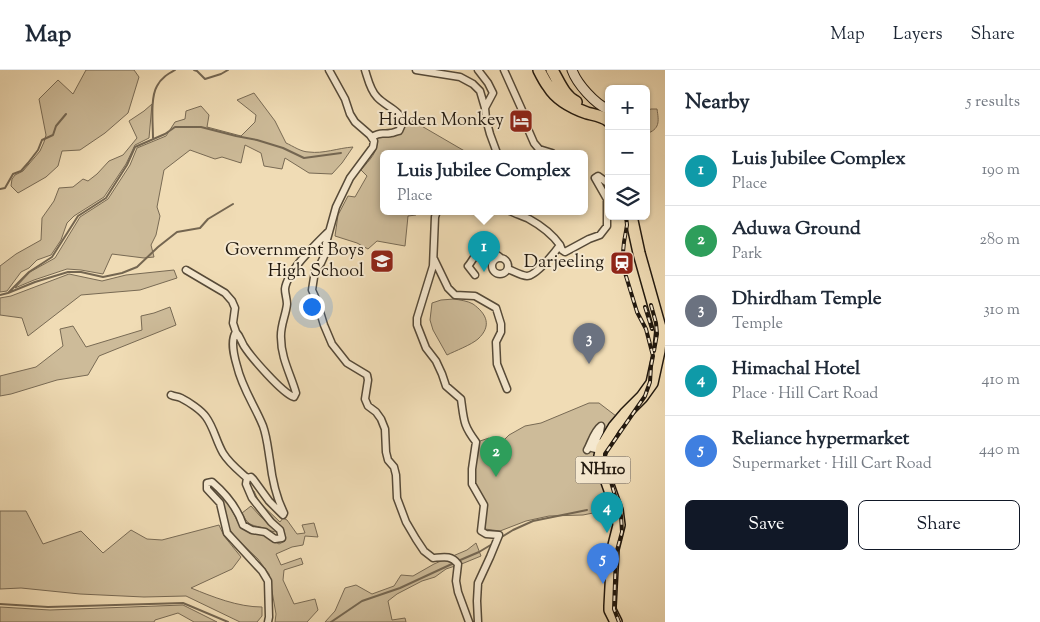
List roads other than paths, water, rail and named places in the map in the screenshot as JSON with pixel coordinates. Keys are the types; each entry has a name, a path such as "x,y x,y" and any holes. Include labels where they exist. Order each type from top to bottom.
{"highway":[{"path":"539,70 550,88 570,106 585,112 605,116"},
{"path":"552,70 570,99 605,115"},
{"name":"NH110","path":"616,622 610,606 613,549 620,525 617,510 601,465 600,456 602,447 614,427 642,397 652,383 661,331 632,220"}],"street":[{"path":"329,70 345,98 350,114 355,122 374,141 373,147 350,178 336,207 326,242 325,254 315,271 312,290 332,344 347,363 367,375 365,400 368,406 381,419 385,429 386,452 388,460 394,467 397,498 406,522 424,551 434,558 445,556 456,562 458,592 469,622"},
{"path":"365,70 375,95 402,116 403,122 399,130 391,134 377,134 372,138"},
{"path":"416,70 460,77 473,84 480,91 490,134 496,150"},
{"path":"478,70 493,93 485,108"},
{"path":"504,70 534,143 542,150"},
{"path":"572,70 576,80 605,112"},
{"path":"605,181 598,176 595,178 605,196"},
{"path":"436,215 433,266 417,318 417,325 426,348 436,361 446,386 461,400 464,422 476,442 472,484 484,505 481,532 498,535 478,583 478,622"},
{"path":"518,215 541,226 565,252 600,235 607,226 607,220"},
{"path":"186,270 225,293 232,301 235,308 233,323 244,347 275,382 290,396 294,397 296,393 285,363 281,337 287,304 285,288 300,262 329,231"},
{"path":"508,269 530,276 548,260 560,245"},
{"path":"475,276 468,266 475,256 490,252 497,254 508,264 508,269 505,273 500,274 495,272 493,264 501,258"},
{"path":"434,258 448,288 455,295 475,296 496,308 501,324 501,332 496,342 497,364 507,389"},
{"path":"171,394 174,397 180,397 206,416 222,452 230,464 247,478 251,477 269,501 283,515 284,513 271,472 264,427 238,372 233,344 236,332"},
{"path":"587,450 599,427 601,426 600,432 592,448 596,449 612,425 625,414"},
{"path":"247,478 246,484 252,498 265,516 280,530 282,538 275,539 265,532 252,530 243,524 231,502 220,489 212,482 207,483 207,489 220,503 228,533 262,571 268,581 268,622"}],"waterway":[{"path":"153,138 153,97 163,78 175,70"},
{"path":"194,70 205,79 228,70"},
{"path":"0,189 5,188 13,174 21,171 28,163 38,150 42,140 53,135 56,126 66,114"},
{"path":"8,293 29,272 52,257 78,216 106,198 127,165 135,147 165,134 175,127 201,127 257,140 283,148 304,158 341,153"},
{"path":"0,295 68,272 81,272 103,277 122,273 137,267 177,232 200,228 208,219 233,204"},
{"path":"500,538 533,521 587,510"},
{"path":"458,561 494,543"},
{"path":"331,622 362,601 400,588 454,563"},
{"path":"0,604 48,607 183,603 228,622"}],"railway":[{"path":"619,622 614,609 616,554 622,532 621,516 605,467 605,454 645,396 650,382 653,356 646,329 637,312 622,263 626,220"},
{"path":"651,305 657,334 654,351"},
{"path":"645,307 652,329"}],"place":[{"name":"Hidden Monkey","path":"521,121"},
{"name":"Government Boys High School","path":"382,261"},
{"name":"Darjeeling","path":"622,263"},
{"name":"Luis Jubilee Complex","path":"484,272"},
{"name":"Dhirdham Temple","path":"589,364"},
{"name":"Aduwa Ground","path":"496,477"},
{"name":"Himachal Hotel","path":"607,533"},
{"name":"Reliance hypermarket","path":"603,584"}]}
